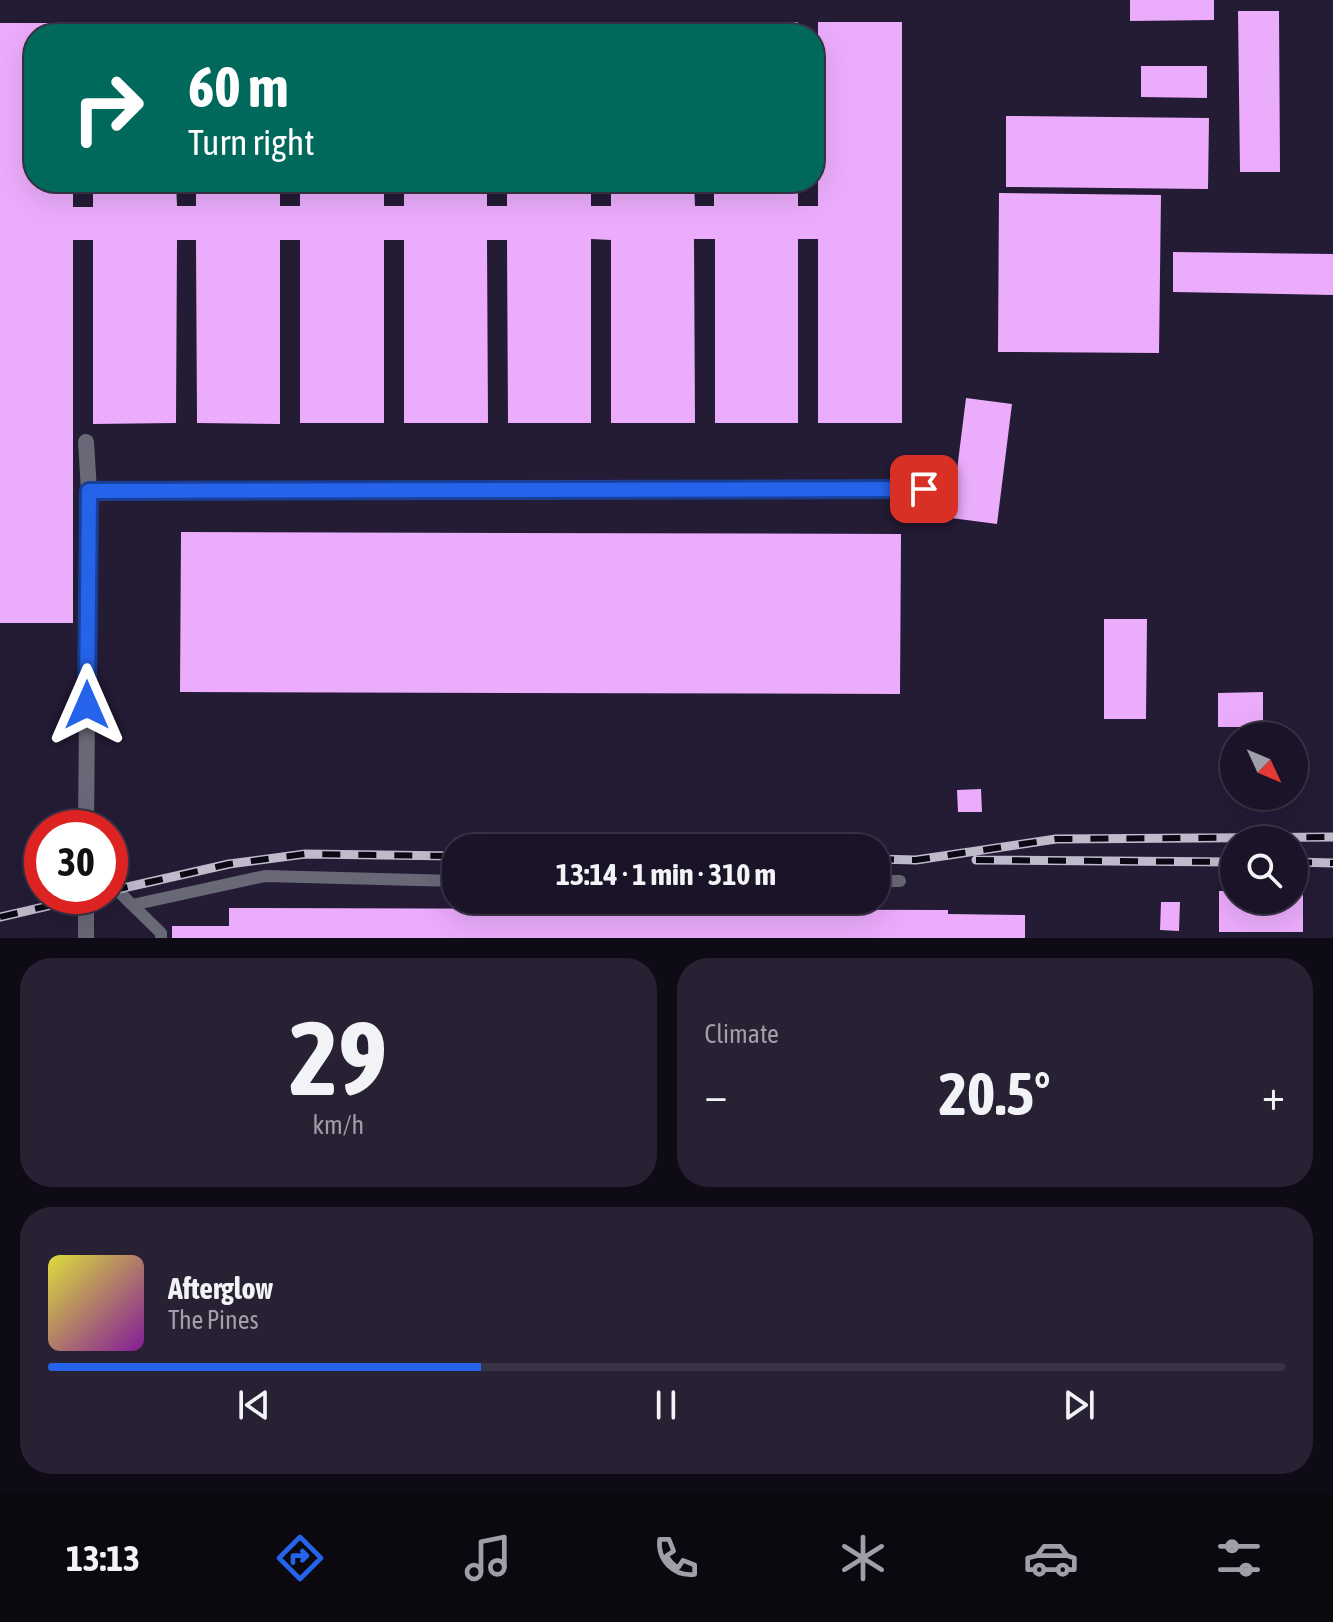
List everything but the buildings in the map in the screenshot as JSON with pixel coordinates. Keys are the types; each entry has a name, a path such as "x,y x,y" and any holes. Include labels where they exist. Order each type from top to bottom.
{"street":[{"path":"86,442 89,491 86,810"},
{"path":"86,914 86,938"}],"lane":[{"path":"89,491 924,489"},
{"path":"132,905 265,876 442,881"},
{"path":"890,881 900,881"},
{"path":"128,902 161,933 161,938"}],"railway":[{"path":"890,859 916,860 1056,839 1333,837"},
{"path":"128,887 229,864 305,854 442,856"},
{"path":"976,860 1220,862"},
{"path":"1308,862 1333,863"},
{"path":"0,917 24,911"}],"route":[{"path":"87,705 89,491 924,489"}]}
